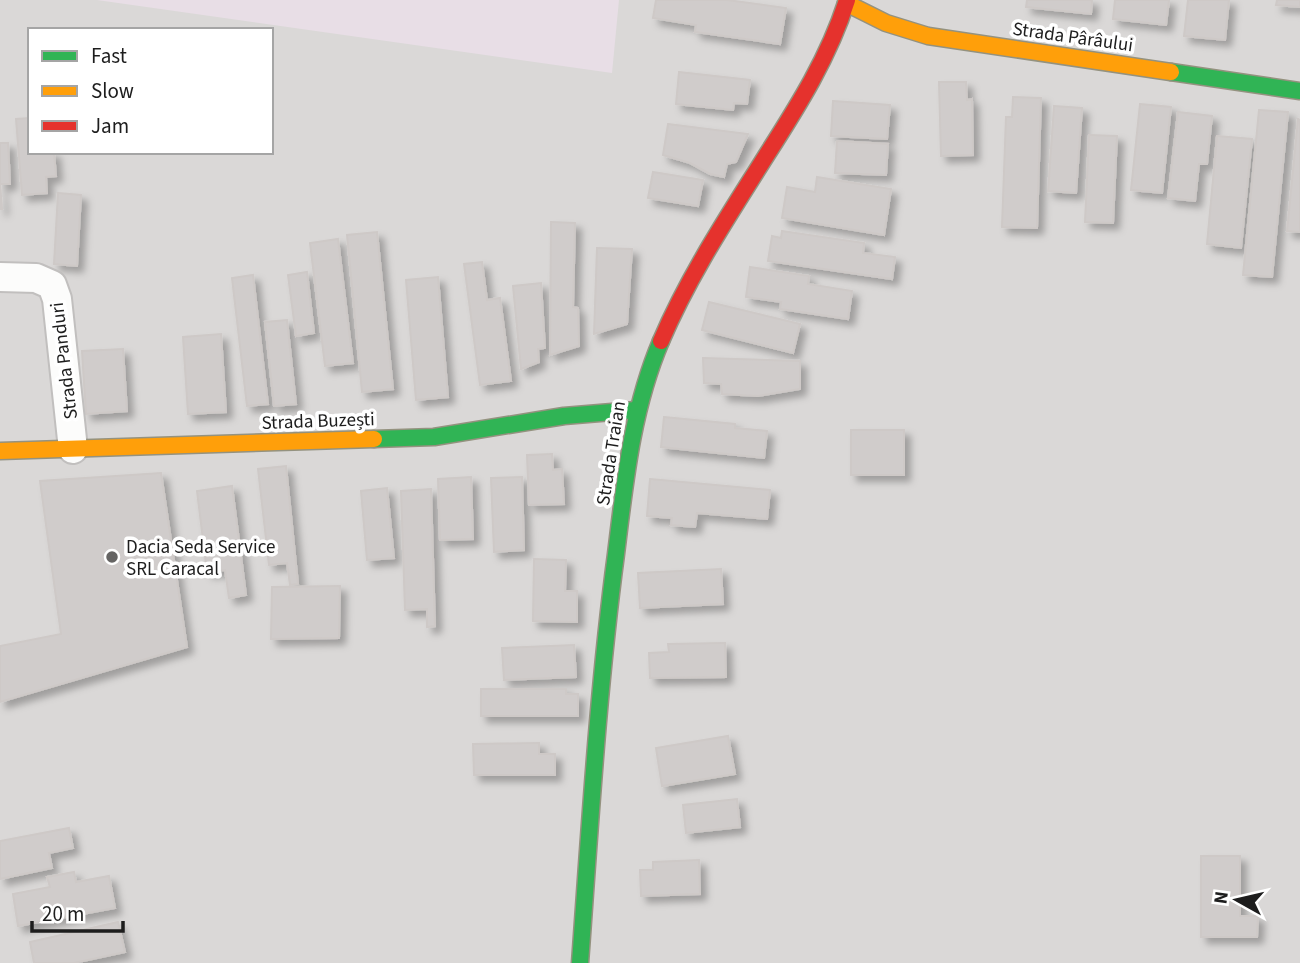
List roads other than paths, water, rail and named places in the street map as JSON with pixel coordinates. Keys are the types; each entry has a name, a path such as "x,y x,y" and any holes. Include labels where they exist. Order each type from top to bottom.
{"street":[{"name":"Strada Pârâului","path":"846,1 876,20 901,30 928,36 1300,91"},
{"name":"Strada Traian","path":"580,963 607,615 636,410 671,317 813,80 846,1"},
{"name":"Strada Panduri","path":"0,277 36,278 52,285 57,299 73,449"},
{"name":"Strada Buzești","path":"0,452 435,438 564,415 636,410"}],"place":[{"name":"Dacia Seda Service SRL Caracal","path":"112,557"}]}
